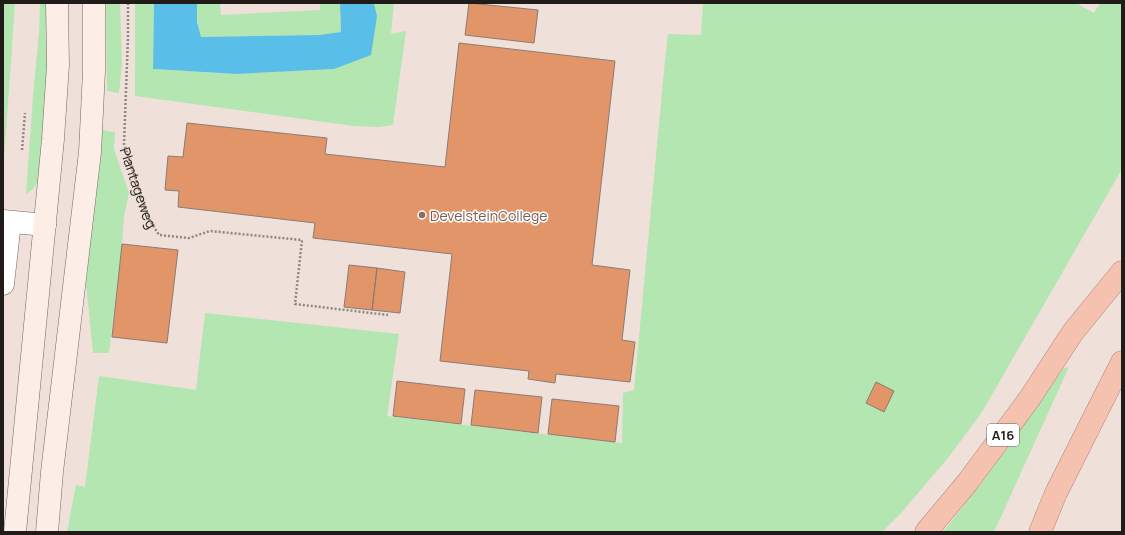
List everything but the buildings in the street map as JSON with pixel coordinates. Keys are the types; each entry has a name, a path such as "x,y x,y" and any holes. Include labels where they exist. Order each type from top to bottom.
{"highway":[{"name":"A16","path":"926,532 967,483 1030,398 1073,332 1122,272"},
{"path":"1040,532 1056,493 1122,362"}],"main road":[{"path":"15,532 54,139 57,80 57,3"},
{"path":"46,532 90,152 94,72 94,3"}],"street":[{"path":"3,284 6,221 45,225"}],"path":[{"name":"Plantageweg","path":"128,3 124,144 149,219 159,235 189,238 210,231 302,240 295,304 388,315"},
{"path":"22,155 26,107"}],"green space":[{"path":"3,3 15,3 3,174"},
{"path":"40,3 51,3 42,176 33,189 26,194 39,33"},
{"path":"106,3 120,3 122,64 119,93 107,91"},
{"path":"135,3 154,3 153,69 237,74 334,69 377,16 374,3 394,3 391,34 406,31 393,125 379,127 354,126 135,96"},
{"path":"197,3 220,3 221,15 320,10 320,3 340,3 341,32 319,35 200,37 197,22"},
{"path":"703,3 1076,3 1094,13 1100,3 1122,3 1122,169 982,412 948,458 901,513 882,532 67,532 76,485 85,487 99,376 196,390 205,313 399,334 387,416 622,443 623,393 634,390 668,34 701,35"},
{"path":"102,130 115,132 114,149 129,193 124,216 109,353 93,353 86,284"},
{"path":"1069,367 994,532 943,532 986,477 1064,368"}],"water":[{"path":"154,3 197,3 197,22 201,37 319,35 341,32 340,3 374,3 377,16 371,55 334,69 237,74 153,69"}],"place":[{"name":"DevelsteinCollege","path":"422,215"}]}
